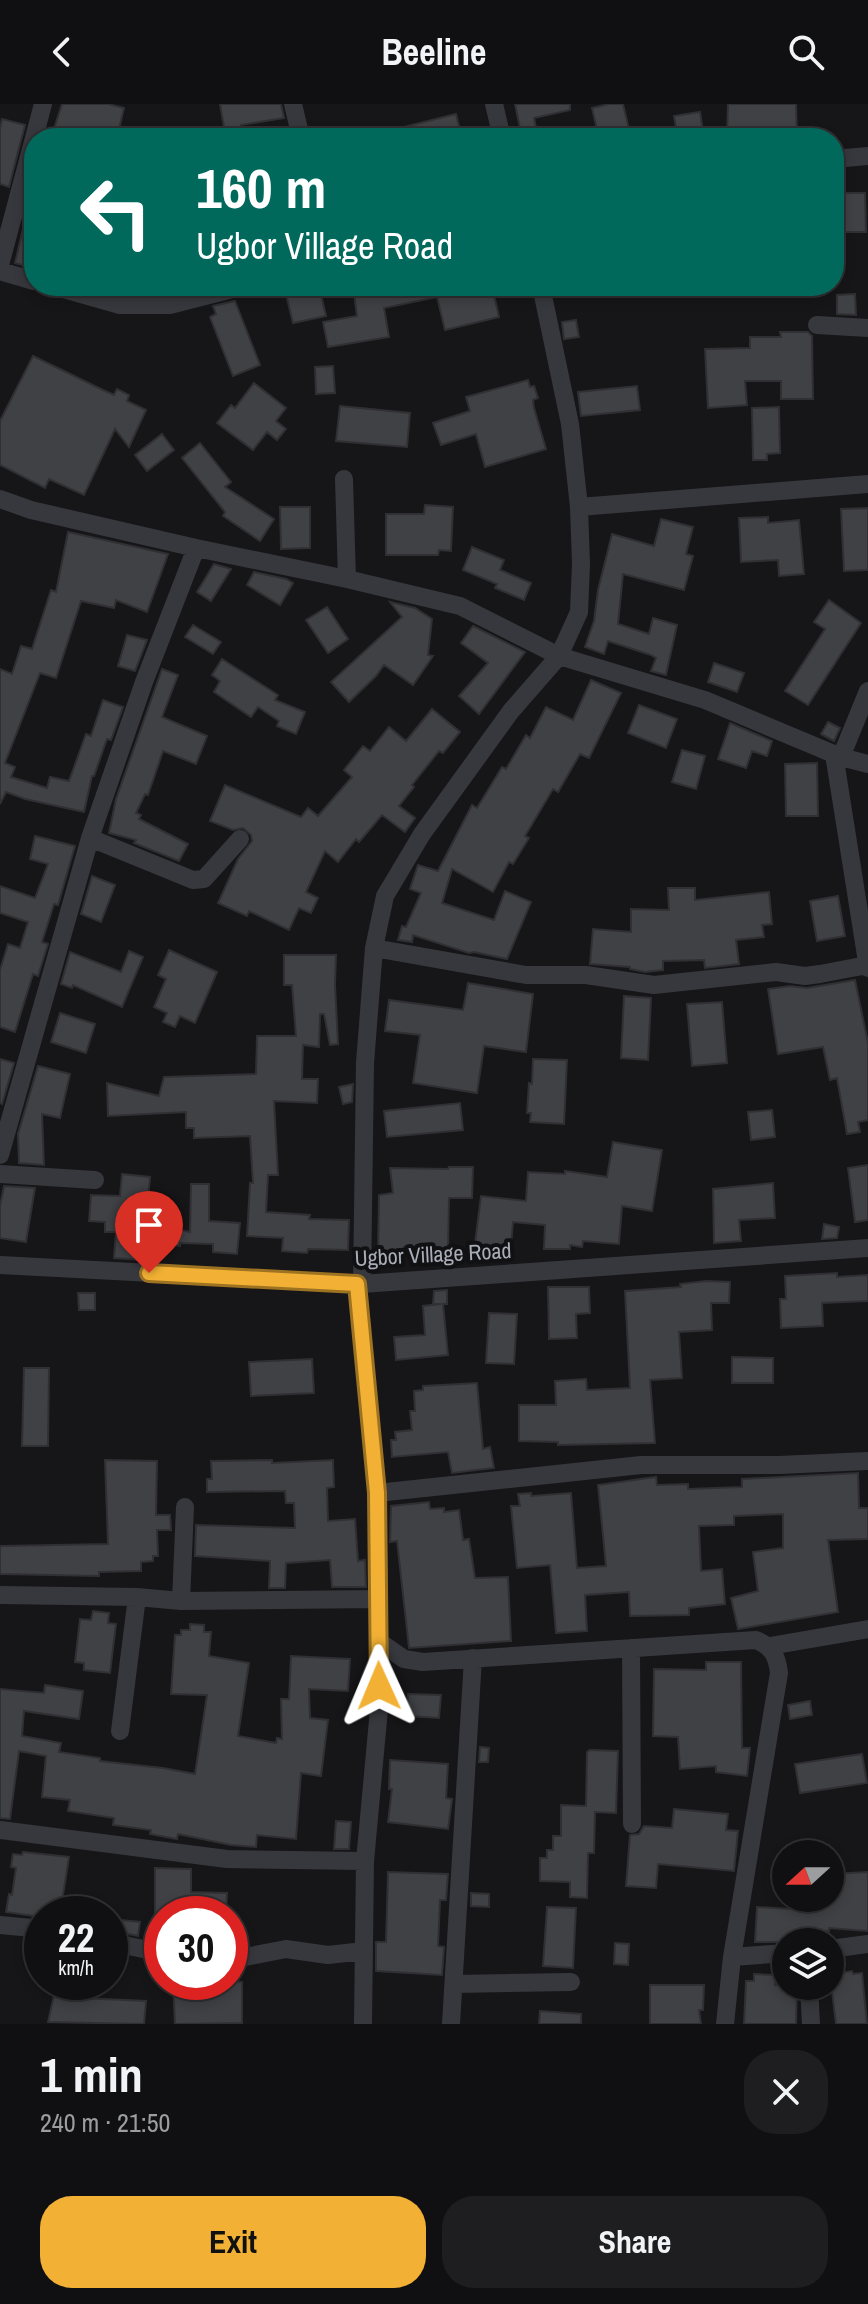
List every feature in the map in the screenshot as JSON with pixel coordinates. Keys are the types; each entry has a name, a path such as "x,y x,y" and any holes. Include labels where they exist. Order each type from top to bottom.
{"street":[{"path":"293,104 299,128"},
{"path":"494,104 500,128"},
{"path":"36,128 41,105"},
{"path":"844,158 868,156"},
{"path":"0,265 24,175"},
{"path":"0,271 24,278"},
{"path":"88,296 120,305 170,305 205,296"},
{"path":"363,2024 365,1861 379,1709 377,1493 360,1284 365,1063 374,948 385,896 422,834 511,711 559,656 579,612 579,507 570,424 543,296"},
{"path":"817,325 868,328"},
{"path":"344,479 347,579"},
{"path":"579,507 868,484"},
{"path":"0,499 31,510 460,606 559,656 705,700 837,755 868,764"},
{"path":"0,1155 7,1110 90,838 144,682 196,548"},
{"path":"374,948 526,975 586,975 654,985 763,972 820,974 868,966 837,755 868,691"},
{"path":"90,838 193,880 204,879 240,839"},
{"path":"0,1174 95,1180"},
{"name":"Ugbor Village Road","path":"0,1265 360,1284 868,1248"},
{"path":"377,1493 629,1465 792,1465 868,1461"},
{"path":"181,1601 185,1507"},
{"path":"0,1595 137,1597 181,1601 379,1599"},
{"path":"120,1731 137,1597"},
{"path":"378,1641 404,1659 423,1662 756,1640 770,1646 868,1629"},
{"path":"725,2024 732,1957 779,1673 778,1660 770,1646"},
{"path":"631,1648 632,1824"},
{"path":"451,2024 473,1658"},
{"path":"0,1830 227,1859 365,1861"},
{"path":"0,1925 24,1927"},
{"path":"844,1947 868,1944"},
{"path":"248,1956 286,1949 328,1955 364,1951"},
{"path":"732,1957 772,1954"},
{"path":"454,1984 571,1982"},
{"path":"810,2000 811,2024"}],"building":[{"path":"62,104 108,104 124,108 119,128 54,128"},
{"path":"220,104 281,104 284,118 241,125 242,128 224,128"},
{"path":"515,104 570,104 570,110 534,118 536,128 520,128"},
{"path":"623,104 629,128 597,128 592,108"},
{"path":"728,104 796,104 797,128 727,128"},
{"path":"700,112 702,128 676,128 674,116"},
{"path":"456,114 460,128 400,128"},
{"path":"2,119 25,125 9,187 0,184"},
{"path":"844,193 865,193 866,232 844,232"},
{"path":"24,224 24,265 15,263"},
{"path":"855,294 856,315 837,314 837,296"},
{"path":"286,296 321,296 326,316 293,323"},
{"path":"354,296 494,296 499,317 445,330 437,297 384,308 389,337 328,347 323,322 357,316"},
{"path":"235,301 260,365 233,376 210,317 216,314 213,306"},
{"path":"576,320 579,337 564,339 562,322"},
{"path":"780,332 808,332 812,336 813,399 781,399 781,381 745,381 747,405 708,408 705,349 750,348 750,337 781,337"},
{"path":"33,356 114,395 117,389 129,395 127,401 146,410 129,447 115,429 84,495 49,479 45,488 0,465 0,421"},
{"path":"333,366 335,393 316,394 315,367"},
{"path":"528,380 538,398 533,400 534,408 546,449 485,467 476,434 441,445 433,423 470,411 466,397"},
{"path":"254,383 286,408 276,421 286,429 277,440 267,432 253,450 217,423 231,405 235,408"},
{"path":"637,386 640,410 581,416 578,392"},
{"path":"340,406 410,413 407,447 336,441"},
{"path":"779,407 780,453 767,454 767,460 753,460 752,408"},
{"path":"162,434 174,450 147,471 135,455"},
{"path":"200,443 231,482 225,487 274,519 260,541 223,516 225,512 182,458"},
{"path":"425,505 453,507 451,551 439,550 438,555 386,555 386,514 424,514"},
{"path":"280,507 310,507 310,548 281,549"},
{"path":"868,508 868,570 844,571 841,509"},
{"path":"768,517 768,523 799,520 804,574 779,576 778,560 741,562 739,518"},
{"path":"661,519 693,527 686,554 693,556 684,590 623,574 618,624 649,634 653,618 677,625 666,675 651,671 656,658 651,655 608,641 604,654 585,647 594,621 612,534 654,546"},
{"path":"68,532 168,554 147,612 116,600 114,608 81,601 56,678 40,673 5,763 15,767 11,777 47,788 50,777 69,781 86,734 91,736 103,700 123,707 111,740 107,739 92,776 84,812 6,792 0,804 0,669 12,674 21,646 32,649 51,590 56,592"},
{"path":"472,547 504,560 500,570 531,583 524,600 495,588 497,584 463,570"},
{"path":"214,564 231,569 211,601 197,592"},
{"path":"254,572 293,583 280,605 247,585"},
{"path":"829,600 861,623 808,705 785,691 825,629 814,622"},
{"path":"390,602 415,608 432,619 428,655 433,656 413,685 384,665 349,702 331,682 402,617"},
{"path":"327,607 348,639 328,653 306,620"},
{"path":"193,625 221,642 213,654 185,637"},
{"path":"473,626 525,652 479,714 459,696 488,663 461,643"},
{"path":"127,635 147,640 135,671 118,666"},
{"path":"222,659 278,695 275,700 305,712 296,734 277,726 279,721 258,707 251,717 214,692 220,681 212,675"},
{"path":"714,663 744,673 737,692 708,682"},
{"path":"162,669 178,675 162,717 207,736 196,764 163,751 148,795 145,794 136,813 141,815 139,819 188,844 179,861 134,843 136,840 109,833 116,799"},
{"path":"591,680 621,693 589,758 580,754 558,792 553,789 525,836 529,838 513,864 509,862 493,892 452,869 442,903 494,920 505,891 531,902 507,959 469,953 413,935 412,942 398,940 402,926 406,927 421,893 410,889 418,865 438,871 472,805 477,808 526,735 530,738 546,707 573,720"},
{"path":"639,705 677,719 666,748 628,733"},
{"path":"432,709 460,732 443,753 439,751 399,806 415,818 405,832 382,815 359,842 356,839 338,862 325,851 306,892 318,898 311,913 299,908 289,930 249,911 247,916 218,903 238,859 252,841 251,835 243,828 233,830 210,821 225,785 301,817 308,808 318,816 352,777 344,770 363,746 370,751 389,727 406,741"},
{"path":"828,722 840,728 834,741 821,734"},
{"path":"730,723 772,741 767,756 752,751 746,768 718,759"},
{"path":"682,750 705,756 696,789 672,782"},
{"path":"817,763 818,816 786,816 785,764"},
{"path":"35,836 75,846 58,905 54,904 42,942 48,944 38,976 33,974 15,1032 0,1027 0,970 8,944 20,948 28,922 0,913 0,886 35,898 48,864 30,859"},
{"path":"92,876 115,885 101,922 81,914"},
{"path":"668,888 695,888 695,900 769,892 772,924 762,925 764,937 736,940 739,964 705,968 704,960 663,961 663,970 645,972 630,967 590,964 593,929 631,932 631,909 669,910"},
{"path":"838,896 845,936 817,941 810,901"},
{"path":"169,950 217,972 195,1023 180,1016 175,1027 163,1022 167,1013 154,1007 166,979 158,975"},
{"path":"129,951 143,957 122,1007 73,985 72,988 61,984 70,952 121,972"},
{"path":"284,955 336,955 338,1044 330,1045 324,1014 320,1014 319,1047 303,1045 302,1079 318,1079 317,1103 274,1101 278,1175 268,1175 266,1212 310,1215 309,1219 349,1220 348,1250 282,1251 283,1238 247,1236 250,1183 253,1183 250,1136 194,1138 194,1128 186,1128 186,1112 108,1116 107,1083 159,1096 164,1077 256,1074 257,1036 296,1036 292,985 284,985"},
{"path":"855,980 868,1043 868,1120 858,1122 860,1132 847,1134 837,1078 830,1080 823,1047 778,1054 768,989 790,986 807,988"},
{"path":"468,983 533,994 526,1052 484,1046 477,1093 413,1083 420,1035 385,1031 389,1000 463,1010"},
{"path":"624,996 651,998 648,1060 621,1058"},
{"path":"722,1002 727,1063 692,1066 687,1004"},
{"path":"60,1013 95,1024 86,1053 51,1042"},
{"path":"0,1059 14,1063 2,1104 0,1103"},
{"path":"533,1059 567,1060 564,1124 530,1122 531,1113 527,1113"},
{"path":"38,1066 70,1074 60,1118 42,1114 44,1165 19,1163 18,1134"},
{"path":"353,1084 352,1102 343,1104 339,1087"},
{"path":"460,1103 463,1130 387,1137 384,1111"},
{"path":"772,1110 775,1137 751,1140 748,1112"},
{"path":"613,1142 662,1150 652,1211 622,1206 619,1244 583,1241 582,1247 570,1245 570,1249 544,1249 545,1225 513,1222 510,1256 474,1251 481,1196 526,1201 528,1172 565,1174 565,1171 607,1177"},
{"path":"868,1165 868,1220 855,1222 848,1168"},
{"path":"473,1167 472,1198 449,1198 448,1249 404,1247 404,1253 378,1253 379,1195 393,1193 390,1168"},
{"path":"122,1174 150,1177 146,1223 190,1232 191,1184 209,1184 209,1221 240,1223 237,1254 213,1252 213,1244 180,1243 180,1246 144,1240 142,1260 114,1258 116,1232 105,1232 105,1222 89,1221 91,1195 120,1196"},
{"path":"773,1183 775,1218 739,1220 741,1241 714,1243 713,1189"},
{"path":"4,1186 35,1188 26,1242 0,1238 0,1206"},
{"path":"824,1224 839,1227 837,1238 822,1239"},
{"path":"837,1273 837,1277 868,1275 868,1301 822,1303 823,1326 781,1328 780,1299 786,1299 785,1276"},
{"path":"730,1282 729,1303 711,1303 712,1330 679,1332 682,1378 650,1380 655,1443 558,1445 558,1442 519,1441 519,1405 556,1405 555,1381 586,1379 587,1390 630,1388 625,1291 681,1287 680,1284"},
{"path":"548,1287 589,1287 590,1313 576,1314 577,1338 549,1339"},
{"path":"447,1290 447,1304 443,1304 448,1355 396,1360 394,1337 425,1335 423,1306 441,1304 433,1304 434,1291"},
{"path":"78,1293 95,1293 95,1310 79,1310"},
{"path":"489,1313 517,1314 514,1364 486,1363"},
{"path":"732,1357 773,1358 773,1383 732,1383"},
{"path":"312,1359 314,1393 251,1396 249,1362"},
{"path":"24,1368 49,1368 48,1446 22,1446"},
{"path":"477,1383 483,1449 490,1447 494,1468 452,1473 448,1452 392,1457 391,1440 396,1440 395,1432 412,1430 410,1411 415,1411 414,1391 423,1390 423,1386"},
{"path":"105,1460 157,1461 156,1515 170,1515 171,1530 157,1530 158,1556 153,1556 153,1561 141,1562 141,1571 99,1572 99,1576 0,1574 0,1546 108,1544"},
{"path":"272,1460 272,1463 333,1460 334,1487 327,1488 328,1521 355,1519 358,1561 365,1560 366,1587 332,1587 330,1560 286,1563 285,1588 269,1588 270,1561 195,1556 196,1525 295,1528 294,1503 286,1503 285,1491 207,1492 207,1479 212,1479 211,1461"},
{"path":"858,1473 859,1508 868,1508 868,1539 828,1540 838,1612 738,1629 731,1598 758,1591 753,1552 783,1548 783,1514 734,1516 734,1525 699,1526 701,1571 722,1569 725,1604 689,1608 689,1615 630,1616 629,1592 585,1595 587,1631 556,1633 550,1565 517,1568 511,1506 520,1506 518,1494 571,1493 577,1568 606,1566 598,1485 656,1477 657,1485 688,1484 688,1489 742,1487 742,1479"},
{"path":"429,1502 430,1509 444,1508 444,1512 459,1510 463,1540 469,1539 475,1578 508,1577 511,1641 409,1648 397,1541 390,1542 391,1506"},
{"path":"93,1611 109,1613 108,1623 116,1624 110,1673 84,1670 84,1663 75,1662 80,1619 91,1620"},
{"path":"190,1624 204,1625 204,1632 211,1632 209,1656 249,1663 238,1736 276,1743 277,1738 282,1739 281,1699 289,1699 291,1656 350,1659 348,1691 309,1689 310,1718 328,1720 321,1776 301,1773 296,1839 257,1835 256,1847 178,1834 177,1839 150,1834 151,1830 113,1825 114,1818 68,1811 70,1800 42,1797 46,1756 19,1751 10,1819 0,1818 0,1689 44,1693 45,1685 83,1691 79,1719 24,1711 22,1736 61,1743 59,1752 195,1774 207,1695 171,1694 175,1635 181,1635 181,1630 190,1630"},
{"path":"706,1662 741,1662 742,1748 750,1748 747,1776 716,1772 716,1766 680,1769 678,1737 653,1736 654,1669 706,1670"},
{"path":"408,1694 441,1695 439,1718 407,1716"},
{"path":"810,1701 812,1715 790,1719 788,1705"},
{"path":"480,1747 489,1748 488,1762 479,1762"},
{"path":"618,1751 616,1813 595,1812 594,1853 588,1853 587,1898 570,1897 570,1882 540,1881 540,1858 547,1858 547,1850 553,1850 553,1836 561,1836 561,1805 586,1806 587,1752"},
{"path":"862,1754 867,1783 800,1793 795,1764"},
{"path":"390,1760 448,1764 446,1798 452,1799 448,1829 388,1822 392,1789 389,1789"},
{"path":"674,1809 728,1814 726,1830 738,1831 734,1871 658,1864 656,1888 626,1886 630,1835 639,1834 644,1826 672,1828"},
{"path":"336,1821 351,1822 349,1849 334,1849"},
{"path":"23,1852 69,1857 63,1896 24,1896 24,1914 6,1912 16,1868 11,1867 13,1854 22,1855"},
{"path":"155,1868 191,1869 191,1892 227,1893 227,1896 155,1896"},
{"path":"388,1872 448,1874 446,1900 440,1900 438,1946 444,1947 442,1975 376,1971 376,1942 386,1942"},
{"path":"868,1872 868,1931 772,1928 772,1942 755,1942 757,1907 772,1908 772,1912 844,1912 844,1873"},
{"path":"471,1893 489,1894 489,1907 471,1906"},
{"path":"547,1907 576,1908 573,1968 543,1966"},
{"path":"128,1921 140,1922 138,1936 128,1934"},
{"path":"615,1943 629,1944 628,1965 614,1964"},
{"path":"844,1972 862,1973 867,2024 836,2024 833,2000 844,2000"},
{"path":"754,1974 772,1975 772,2000 797,2000 796,2024 744,2024 746,1981 754,1981"},
{"path":"650,1985 704,1985 703,2010 699,2010 701,2024 650,2024"},
{"path":"53,2000 146,2001 144,2024 48,2022"},
{"path":"174,2000 242,2000 242,2023 175,2024"},
{"path":"540,2011 581,2014 581,2024 539,2024"}],"route":[{"path":"149,1273 357,1284 377,1493 379,1686"}]}
